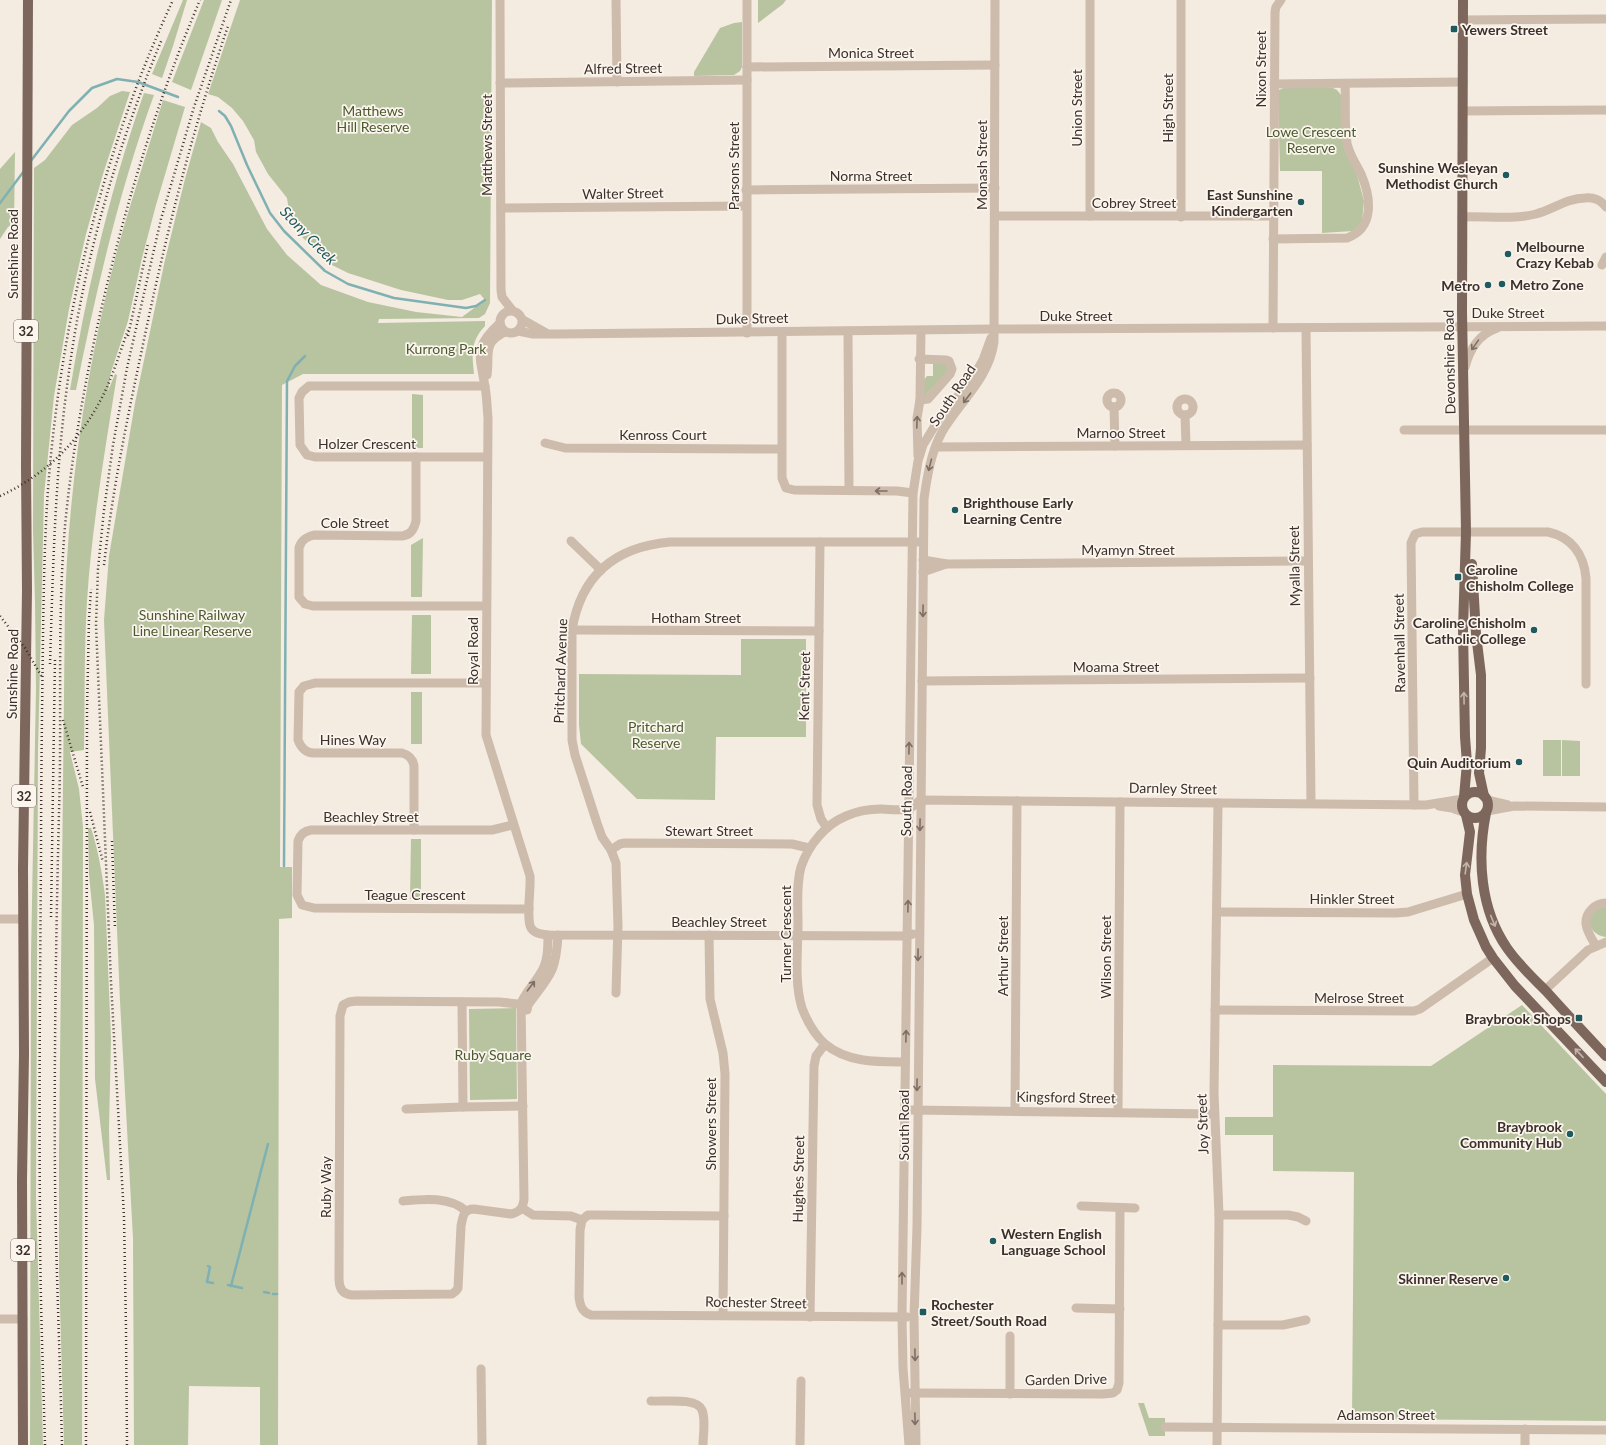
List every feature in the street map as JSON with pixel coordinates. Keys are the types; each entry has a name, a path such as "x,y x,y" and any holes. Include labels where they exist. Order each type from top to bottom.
{"main road":[{"name":"Sunshine Road","path":"23,1445 23,919 27,622 26,467 28,0"},
{"name":"Devonshire Road","path":"1463,0 1462,326 1466,532"},
{"path":"1466,532 1463,630 1465,737 1467,763 1462,808 1465,813 1470,832 1465,875 1467,894 1474,920 1493,958 1515,986 1606,1082"},
{"path":"1466,532 1472,565 1476,634 1481,675 1481,748 1479,773 1485,798 1486,812 1481,849 1484,891 1494,924 1508,949 1520,965 1606,1056"},
{"path":"1464,798 1468,794 1476,792 1485,798"},
{"path":"1465,813 1470,817 1478,818 1486,812"},
{"name":"Hinkler Street","path":"1467,894 1484,891"},
{"name":"Melrose Street","path":"1493,958 1508,949"},
{"path":"1533,1005 1545,990"}],"street":[{"name":"Matthews Street","path":"500,0 501,290 502,297 512,310"},
{"path":"616,0 617,82"},
{"name":"Parsons Street","path":"747,0 747,333"},
{"name":"Monash Street","path":"994,0 994,329"},
{"name":"Union Street","path":"1090,0 1090,216"},
{"name":"High Street","path":"1181,0 1181,217"},
{"name":"Nixon Street","path":"1273,328 1275,12 1280,2"},
{"path":"1463,20 1606,19"},
{"name":"Monica Street","path":"747,67 995,66"},
{"name":"Alfred Street","path":"500,84 747,80"},
{"path":"1274,84 1463,82"},
{"path":"1273,239 1347,238 1354,235 1366,223 1368,207 1365,185 1347,143 1346,84"},
{"path":"1463,111 1606,110"},
{"name":"Norma Street","path":"746,190 995,188"},
{"path":"1462,217 1534,214 1570,200 1585,198 1594,198 1606,207"},
{"name":"Walter Street","path":"501,208 746,206"},
{"name":"Cobrey Street","path":"995,216 1273,216"},
{"name":"Matthews Street","path":"500,321 499,302 501,290"},
{"path":"512,310 519,314 523,320 521,328 512,333 505,332 500,321 504,313 512,310"},
{"name":"Duke Street","path":"523,320 546,333"},
{"name":"Royal Road","path":"500,321 488,334 481,346 480,357 488,418 486,722 488,742 530,876 531,892 529,921 532,929"},
{"name":"Duke Street","path":"518,331 533,334 559,334 848,332 994,329 1606,326"},
{"path":"1463,374 1467,358 1480,338 1491,330 1500,327"},
{"name":"Myalla Street","path":"1306,328 1311,803"},
{"name":"South Road","path":"916,1445 914,1317 923,515 926,484 936,447 942,433 980,381 988,366 993,353 994,329"},
{"name":"South Road","path":"918,461 931,431 974,376 983,360 994,329"},
{"name":"South Road","path":"909,1445 902,1349 902,1317 912,542 913,493 918,461 917,418 920,400 921,331"},
{"name":"Royal Road","path":"485,386 488,348 492,340 505,332"},
{"path":"782,332 781,449 782,478 786,488 794,490 897,491 913,493"},
{"path":"848,332 849,490"},
{"path":"920,359 946,360 949,361 952,369 950,374 928,400 920,400"},
{"name":"Holzer Crescent","path":"485,386 315,385 308,387 302,392 299,398 300,445 307,455 315,457 487,457"},
{"path":"1114,408 1115,446"},
{"path":"1186,415 1186,445"},
{"path":"1404,430 1606,430"},
{"name":"Kenross Court","path":"545,443 565,448 781,449"},
{"name":"Marnoo Street","path":"936,447 1307,445"},
{"name":"Cole Street","path":"416,457 416,521 413,530 408,535 402,536 314,535 305,538 300,544 299,548 300,597 305,604 313,606 486,606"},
{"name":"Ravenhall Street","path":"1414,805 1412,539 1415,534 1422,532 1466,532"},
{"path":"1466,532 1548,532 1561,536 1578,552 1583,561 1586,578 1586,684"},
{"path":"571,541 600,570"},
{"name":"Pritchard Avenue","path":"616,993 616,863 597,824 575,755 572,740 572,630 575,613 589,584 600,570 619,555 633,549 652,544 670,542 923,542"},
{"name":"Kent Street","path":"820,542 817,805 821,819 827,828"},
{"name":"Myamyn Street","path":"923,560 947,564 1308,561"},
{"name":"Myamyn Street","path":"923,572 947,564"},
{"name":"Hotham Street","path":"572,630 819,631"},
{"name":"Moama Street","path":"922,681 1310,678"},
{"name":"Hines Way","path":"414,830 414,766 412,760 407,755 402,753 314,753 305,751 300,746 298,740 299,692 304,686 315,683 486,683"},
{"name":"Darnley Street","path":"1426,805 1464,798"},
{"path":"1485,798 1514,806"},
{"path":"909,809 920,800"},
{"name":"Darnley Street","path":"920,800 1426,805 1452,808 1465,813"},
{"name":"Arthur Street","path":"1015,1111 1017,801"},
{"name":"Wilson Street","path":"1118,1112 1120,802"},
{"name":"Joy Street","path":"1217,1445 1219,1215 1214,1114 1218,803"},
{"path":"1486,812 1514,806 1606,807"},
{"name":"Turner Crescent","path":"905,1062 861,1061 849,1057 825,1044 816,1034 808,1020 800,998 798,976 798,935 799,878 801,868 809,848 827,828 847,815 867,810 909,809"},
{"name":"Beachley Street","path":"302,905 297,895 298,841 300,836 305,832 311,830 492,830 514,825"},
{"name":"Stewart Street","path":"611,850 620,844 625,843 792,844 809,848"},
{"name":"Hinkler Street","path":"1217,912 1396,913 1408,912 1467,894"},
{"path":"1596,946 1588,931 1586,924 1587,918 1593,907 1598,904 1606,903"},
{"name":"Teague Crescent","path":"302,905 314,908 529,909"},
{"path":"0,919 23,919"},
{"name":"Beachley Street","path":"532,929 539,934 548,935 907,936 918,933"},
{"path":"545,976 548,935"},
{"path":"403,1201 447,1201 458,1205 466,1211 474,1209 511,1214 517,1213 522,1208 524,1199 523,1036 521,1018 525,1004 525,995 555,964 558,935"},
{"name":"Showers Street","path":"709,935 710,999 723,1053 725,1074 723,1316"},
{"path":"1545,990 1582,955 1596,946 1606,942"},
{"name":"Melrose Street","path":"1215,1010 1414,1011 1420,1009 1493,958"},
{"name":"Ruby Way","path":"466,1211 461,1226 458,1288 452,1294 352,1295 345,1293 340,1288 341,1010 343,1005 356,1001 525,1004"},
{"path":"462,1002 463,1107"},
{"name":"Hughes Street","path":"810,1317 814,1066 816,1056 825,1044"},
{"path":"406,1108 523,1106"},
{"name":"Kingsford Street","path":"905,1111 1214,1114"},
{"path":"1081,1206 1135,1208"},
{"path":"522,1208 533,1215 571,1216 582,1220 588,1215 724,1216"},
{"name":"Garden Drive","path":"905,1393 1103,1394 1117,1390 1119,1383 1120,1208"},
{"path":"1219,1215 1288,1215 1298,1217 1306,1222"},
{"name":"Rochester Street","path":"582,1220 580,1230 580,1305 587,1313 597,1315 914,1317"},
{"path":"1076,1308 1120,1309"},
{"path":"0,1319 22,1319"},
{"path":"1218,1324 1283,1325 1306,1320"},
{"path":"1010,1336 1010,1394"},
{"path":"481,1369 482,1445"},
{"path":"800,1445 801,1381"},
{"path":"651,1402 688,1402 696,1404 701,1408 703,1419 703,1445"},
{"name":"Adamson Street","path":"1165,1427 1606,1430"},
{"path":"1525,1429 1525,1445"}],"green space":[{"path":"183,0 187,0 162,78 152,74"},
{"path":"204,0 222,0 191,90 172,82"},
{"name":"Sunshine Railway Line Linear Reserve","path":"240,0 492,0 490,303 485,314 479,318 379,319 378,323 485,321 485,326 474,343 474,374 303,374 282,385 280,867 292,867 292,918 279,919 278,1445 260,1445 260,1387 189,1386 188,1445 134,1445 133,1238 120,1001 104,620 109,556 135,403 165,260 201,122 211,128 218,142 233,164 267,229 287,255 321,285 368,302 416,312 462,317 485,300 480,294 462,300 448,300 401,290 348,273 330,264 301,236 290,218 287,198 268,174 256,152 254,140 243,121 232,108 218,97 208,94"},
{"path":"758,0 786,0 758,23"},
{"path":"742,22 742,67 740,71 734,75 694,76 694,72 720,28"},
{"name":"Lowe Crescent Reserve","path":"1284,88 1333,88 1341,95 1357,175 1364,201 1362,222 1353,231 1322,233 1322,171 1280,171 1278,93 1279,90"},
{"path":"122,91 130,92 103,174 86,234 69,309 54,396 44,495 38,751 36,1197 43,1445 30,1445 31,955 36,689 33,530 34,168 45,160 72,125 97,108 110,96"},
{"path":"144,93 154,95 141,131 109,241 76,390 70,390 84,314 110,203 120,166"},
{"path":"163,100 185,107 156,205 128,321 111,372 108,391 115,374 117,375 96,516 87,601 84,750 70,752 79,789 83,827 82,1445 64,1445 59,1272 59,1152 65,603 67,558 75,468 81,424 97,335 118,247"},
{"path":"15,152 14,225 8,227 0,239 0,169"},
{"path":"933,361 944,361 950,368 924,397 924,380 927,376 933,376"},
{"path":"412,394 423,395 423,448 412,448"},
{"path":"423,538 422,597 411,597 411,545"},
{"path":"412,615 431,615 431,674 411,674"},
{"name":"Pritchard Reserve","path":"741,639 806,639 806,737 716,737 715,800 637,799 581,744 579,725 579,674 741,675"},
{"path":"411,692 422,692 422,744 411,744"},
{"path":"1543,740 1561,740 1561,776 1543,776"},
{"path":"1562,740 1580,741 1580,776 1562,776"},
{"path":"88,828 91,828 96,845 105,895 111,1039 109,1128 110,1180 107,1180 95,1079 94,925 89,875"},
{"path":"411,839 421,839 421,899 410,899"},
{"path":"1606,906 1606,937 1596,933 1590,926 1589,921 1592,912"},
{"path":"1522,1005 1606,1094 1606,1421 1352,1419 1354,1172 1273,1171 1273,1135 1225,1135 1225,1117 1273,1117 1273,1065 1431,1066"},
{"name":"Ruby Square","path":"516,1008 517,1099 470,1100 469,1009"},
{"path":"1138,1403 1144,1403 1149,1418 1165,1418 1165,1436 1149,1436"}],"waterway":[{"name":"Stony Creek","path":"30,162 69,111 92,88 117,79 138,82 178,97"},
{"name":"Stony Creek","path":"219,111 225,116 231,126 247,165 270,213 284,231 325,271 348,284 394,298 466,308 476,306 485,300"},
{"name":"Stony Creek","path":"0,203 24,171"},
{"path":"284,866 287,381 295,366 305,356"},
{"path":"231,1286 268,1144"},
{"path":"208,1266 210,1267 207,1282 213,1283"},
{"path":"228,1285 242,1288"},
{"path":"264,1292 269,1293"}],"railway":[{"path":"45,1445 40,1274 41,778 45,540 52,445 59,388 69,331 80,274 94,218 110,162 129,107 173,0"},
{"path":"62,1445 55,1180 55,1088 56,950 60,776 60,633 67,502 77,431 95,337 115,251 153,124 183,41 200,0"},
{"path":"127,1445 124,1217 111,982 96,625 98,569 113,445 127,368 161,219 194,107 231,0"},
{"path":"104,565 120,459 135,380 159,271 190,148 228,26"},
{"path":"50,664 57,485 74,335 92,248 116,163 130,121 162,39"},
{"path":"128,336 148,244"},
{"path":"0,496 34,477 49,465 63,452 88,422 107,387 128,330"},
{"path":"86,1445 87,711 91,589"},
{"path":"0,616 25,648 42,677"},
{"path":"51,917 55,657"},
{"path":"63,720 83,787"},
{"path":"90,812 103,862"},
{"path":"112,841 115,929"}],"place":[{"name":"Yewers Street","path":"1454,29"},
{"name":"Sunshine Wesleyan Methodist Church","path":"1506,175"},
{"name":"East Sunshine Kindergarten","path":"1301,202"},
{"name":"Melbourne Crazy Kebab","path":"1508,254"},
{"name":"Metro Zone","path":"1502,284"},
{"name":"Metro","path":"1488,285"},
{"name":"Brighthouse Early Learning Centre","path":"955,510"},
{"name":"Caroline Chisholm College","path":"1458,577"},
{"name":"Caroline Chisholm Catholic College","path":"1534,630"},
{"name":"Quin Auditorium","path":"1519,762"},
{"name":"Braybrook Shops","path":"1579,1018"},
{"name":"Braybrook Community Hub","path":"1570,1134"},
{"name":"Western English Language School","path":"993,1241"},
{"name":"Skinner Reserve","path":"1506,1278"},
{"name":"Rochester Street/South Road","path":"923,1312"}],"park label":[{"name":"Matthews Hill Reserve","path":"373,118"},
{"name":"Kurrong Park","path":"446,348"}]}
